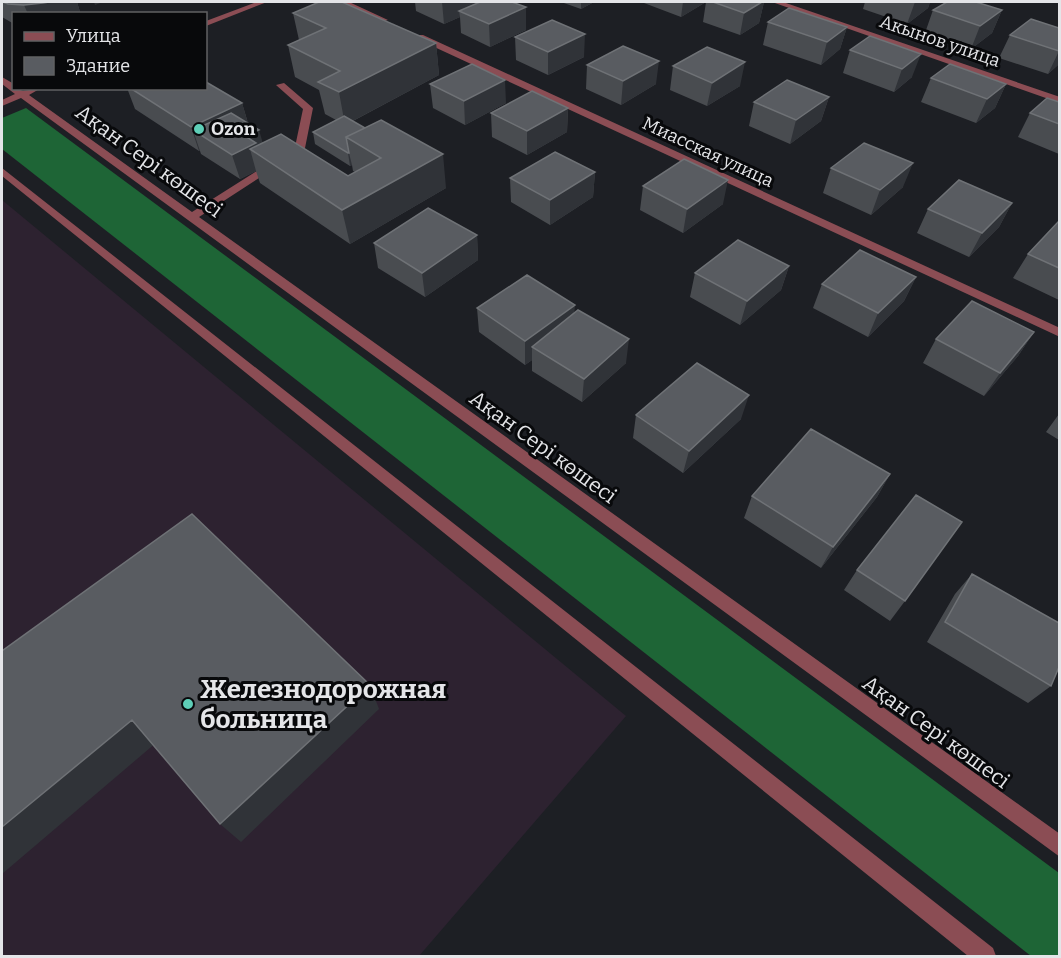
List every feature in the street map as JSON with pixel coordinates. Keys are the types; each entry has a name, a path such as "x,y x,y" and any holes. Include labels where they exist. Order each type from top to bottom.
{"street":[{"path":"207,24 263,2"},
{"path":"343,2 398,27"},
{"name":"Акынов улица","path":"776,2 1059,100"},
{"name":"Миасская улица","path":"408,32 1059,333"},
{"path":"191,218 300,148 308,108 281,85"},
{"name":"Ақан Сері көшесі","path":"15,90 1059,848"},
{"path":"2,103 32,90"},
{"path":"2,171 985,957"}],"shaded area":[{"path":"2,200 626,716 419,956 2,956"}],"green space":[{"path":"26,108 1059,873 1059,956 1031,956 2,149 2,118"}],"building":[{"path":"3,2 49,2 24,5"},
{"path":"319,2 342,2 436,43 339,92 318,82 340,71 288,45 326,28 293,13"},
{"path":"480,2 512,2 526,7 489,24 459,11"},
{"path":"713,2 762,2 744,13"},
{"path":"947,2 976,2 1002,10 980,26 933,10"},
{"path":"789,8 847,27 827,42 768,22"},
{"path":"1031,19 1059,28 1059,51 1010,35"},
{"path":"552,20 585,34 548,52 515,37"},
{"path":"870,36 921,54 902,69 850,50"},
{"path":"623,46 659,61 623,81 587,65"},
{"path":"707,47 745,62 712,83 673,66"},
{"path":"472,64 505,80 464,101 430,84"},
{"path":"950,64 1006,84 987,99 931,78"},
{"path":"787,80 829,97 796,120 754,102"},
{"path":"207,83 242,103 191,127 133,90 207,90"},
{"path":"532,91 568,108 527,131 491,113"},
{"path":"1047,98 1059,102 1059,124 1030,113"},
{"path":"231,113 259,130 245,136 256,143 232,155 193,130"},
{"path":"344,116 365,128 346,137 349,153 313,132"},
{"path":"381,120 443,154 342,210 250,149 281,134 348,176 381,158 346,137"},
{"path":"864,143 913,163 880,190 831,168"},
{"path":"555,152 595,172 550,200 510,178"},
{"path":"684,159 728,180 687,209 643,186"},
{"path":"959,180 1012,203 982,233 928,209"},
{"path":"428,208 477,235 422,273 374,243"},
{"path":"1059,223 1059,268 1028,254"},
{"path":"738,240 789,266 747,301 695,273"},
{"path":"860,250 916,277 878,313 822,284"},
{"path":"527,275 575,305 525,341 477,308"},
{"path":"972,301 1034,332 1000,373 936,339"},
{"path":"578,310 629,339 584,379 532,347"},
{"path":"697,363 749,395 689,451 636,415"},
{"path":"811,429 890,474 833,547 752,496"},
{"path":"916,495 962,522 905,601 857,570"},
{"name":"Железнодорожная больница","path":"192,514 370,685 220,824 132,720 2,827 2,651"},
{"path":"972,574 1059,623 1059,667 1051,686 945,622"}],"place":[{"name":"Ozon","path":"199,129"},
{"name":"Железнодорожная больница","path":"188,704"}]}
